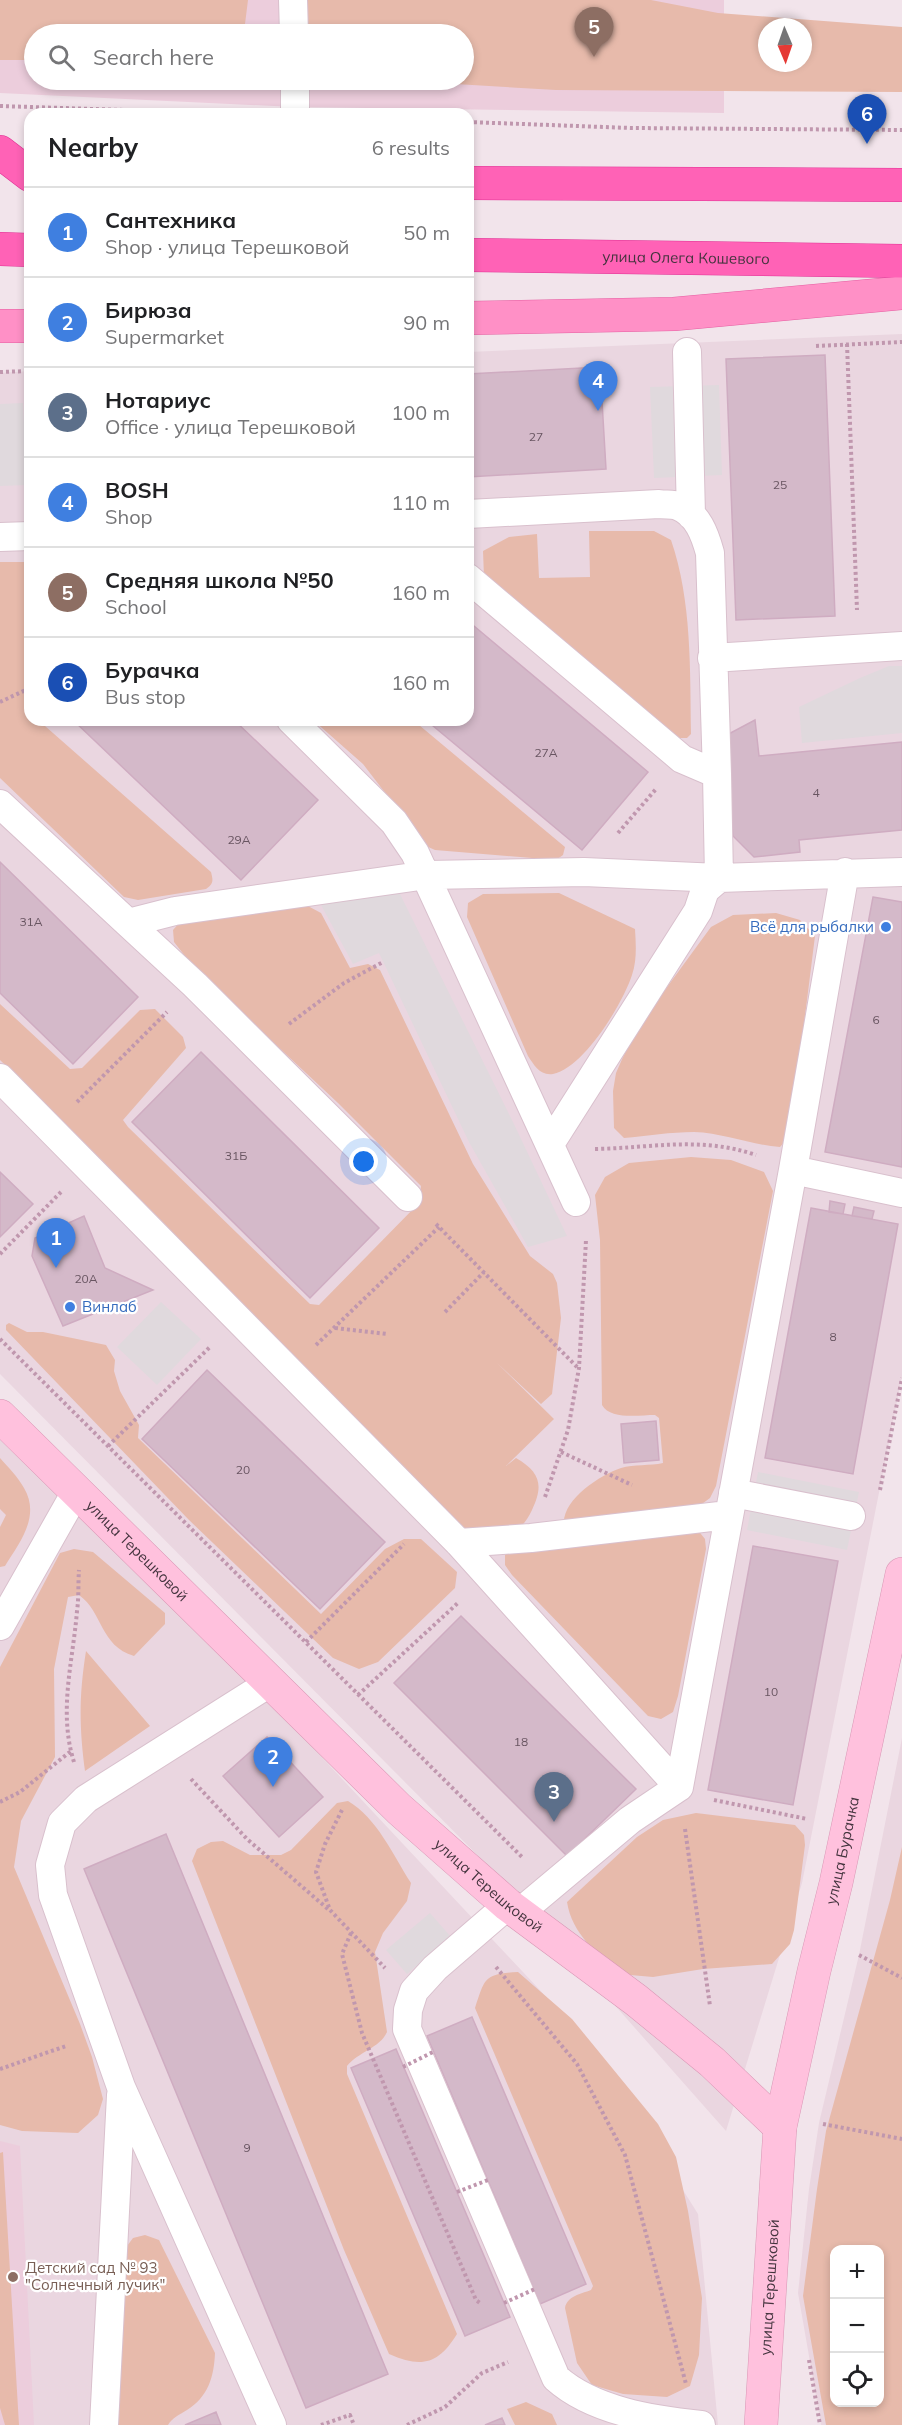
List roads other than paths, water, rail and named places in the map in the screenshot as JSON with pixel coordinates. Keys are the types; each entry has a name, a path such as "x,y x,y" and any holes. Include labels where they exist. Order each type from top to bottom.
{"highway":[{"path":"0,152 24,172"},
{"path":"0,179 24,177"},
{"path":"474,183 902,185"},
{"path":"0,249 24,250"},
{"name":"улица Олега Кошевого","path":"474,255 902,261"}],"main road":[{"path":"474,318 674,314 902,293"},
{"path":"0,326 24,326"},
{"name":"улица Терешковой","path":"0,1416 70,1501 271,1682 361,1773 513,1909 636,2001 712,2062 780,2127 761,2425"},
{"name":"улица Бурачка","path":"780,2127 836,1883 902,1574"}],"lane":[{"path":"294,0 294,24"},
{"path":"294,90 295,108"},
{"path":"687,352 691,515"},
{"path":"474,514 659,504 678,506 691,515 704,531 710,553 719,878"},
{"path":"0,537 24,536"},
{"path":"474,583 682,759 717,774"},
{"path":"712,658 902,646"},
{"path":"297,726 394,822 427,875 576,1202"},
{"path":"0,804 258,1048 408,1197"},
{"path":"128,923 175,911 427,875 584,872 719,878 845,872 902,872"},
{"path":"699,2425 633,2414 587,2399 569,2389 556,2378 407,2029 408,2010 414,1991 435,1968 472,1938 550,1885 630,1820 679,1787 793,1170 845,872"},
{"path":"550,1144 698,911 705,890 719,878"},
{"path":"0,1078 459,1543 679,1787"},
{"path":"793,1170 902,1193"},
{"path":"0,1626 70,1501"},
{"path":"459,1543 531,1538 730,1504 851,1516"},
{"path":"271,1682 86,1799 62,1823 50,1865 53,1895 121,2087 272,2425"},
{"path":"104,2425 121,2087"}],"place":[{"name":"Средняя школа №50","path":"594,57"},
{"name":"Бурачка","path":"867,144"},
{"name":"BOSH","path":"598,411"},
{"name":"Всё для рыбалки","path":"886,927"},
{"name":"Сантехника","path":"56,1268"},
{"name":"Винлаб","path":"70,1307"},
{"name":"Бирюза","path":"273,1787"},
{"name":"Нотариус","path":"554,1822"},
{"name":"Детский сад № 93 \"Солнечный лучик\"","path":"13,2277"}]}
